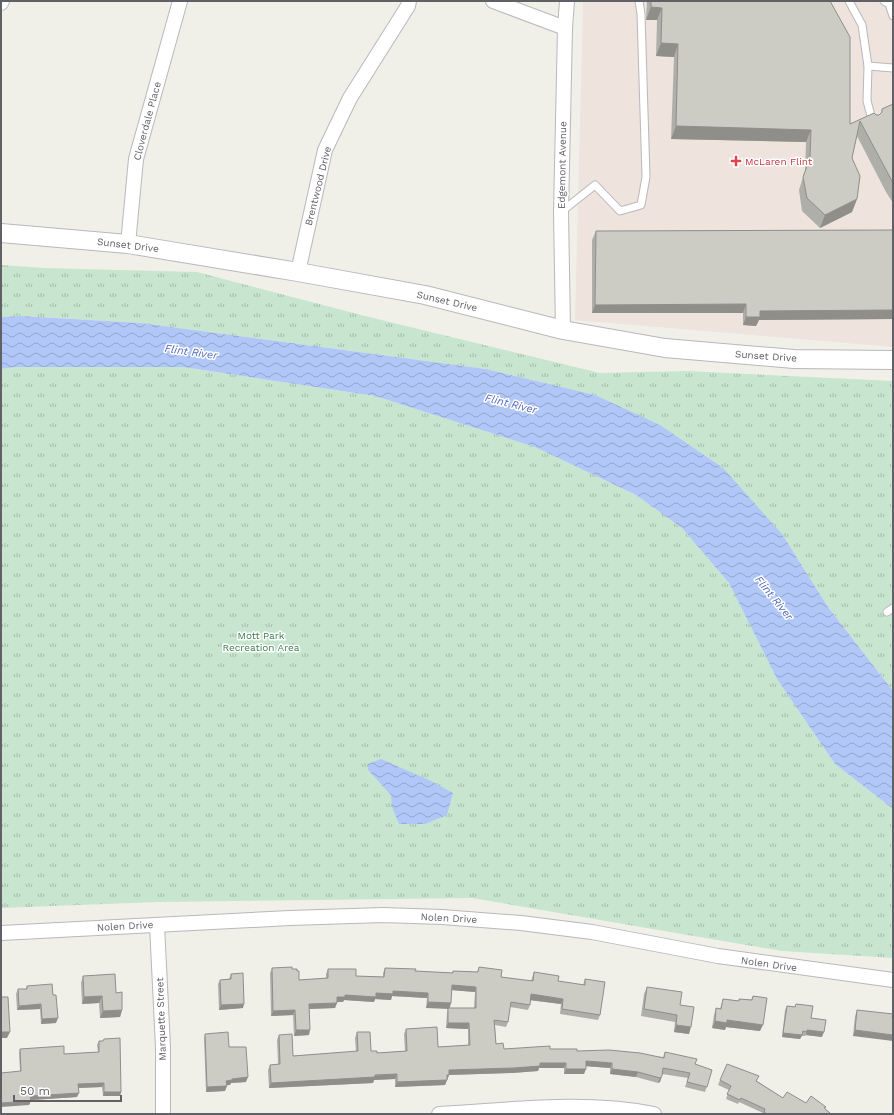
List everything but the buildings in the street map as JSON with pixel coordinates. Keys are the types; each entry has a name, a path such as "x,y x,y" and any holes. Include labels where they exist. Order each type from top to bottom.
{"street":[{"name":"Cloverdale Place","path":"128,244 136,159 180,1"},
{"name":"Brentwood Drive","path":"298,272 325,150 350,98 404,12 409,1"},
{"path":"493,1 565,28"},
{"name":"Edgemont Avenue","path":"563,330 561,212 565,28 567,1"},
{"name":"Sunset Drive","path":"1,233 128,244 298,272 425,295 563,330 664,348 794,359 893,360"},
{"name":"Nolen Drive","path":"1,933 340,916 388,915 464,918 592,932 718,956 893,980"},
{"name":"Marquette Street","path":"156,925 163,1047 162,1114"},
{"path":"438,1114 553,1107 590,1107 629,1110 654,1114"}],"lane":[{"path":"561,212 595,186 620,211 641,205 646,177 641,14 639,1"},
{"path":"849,1 862,25 868,66 867,101 873,124"},
{"path":"884,1 889,4 893,16"},
{"path":"868,66 893,68"}],"shaded area":[{"name":"McLaren Flint","path":"583,1 893,1 893,347 575,320"}],"green space":[{"path":"1,265 44,268 197,272 365,316 600,373 687,371 893,381 893,691 828,607 782,534 595,395 486,369 141,323 21,316 1,317"},
{"name":"Mott Park Recreation Area","path":"15,367 183,367 375,396 535,447 636,495 682,528 729,583 777,679 835,764 893,809 893,958 782,951 472,898 158,902 1,908 1,369"}],"water":[{"name":"Flint River","path":"21,316 141,323 486,369 595,395 660,425 723,468 782,534 828,607 893,691 893,809 835,764 777,679 729,583 682,528 636,495 535,447 375,396 183,367 15,367 1,369 1,317"},
{"path":"381,759 429,780 453,793 447,815 425,824 399,824 392,807 391,795 368,770 368,764"}],"place":[{"name":"McLaren Flint","path":"736,161"}]}
